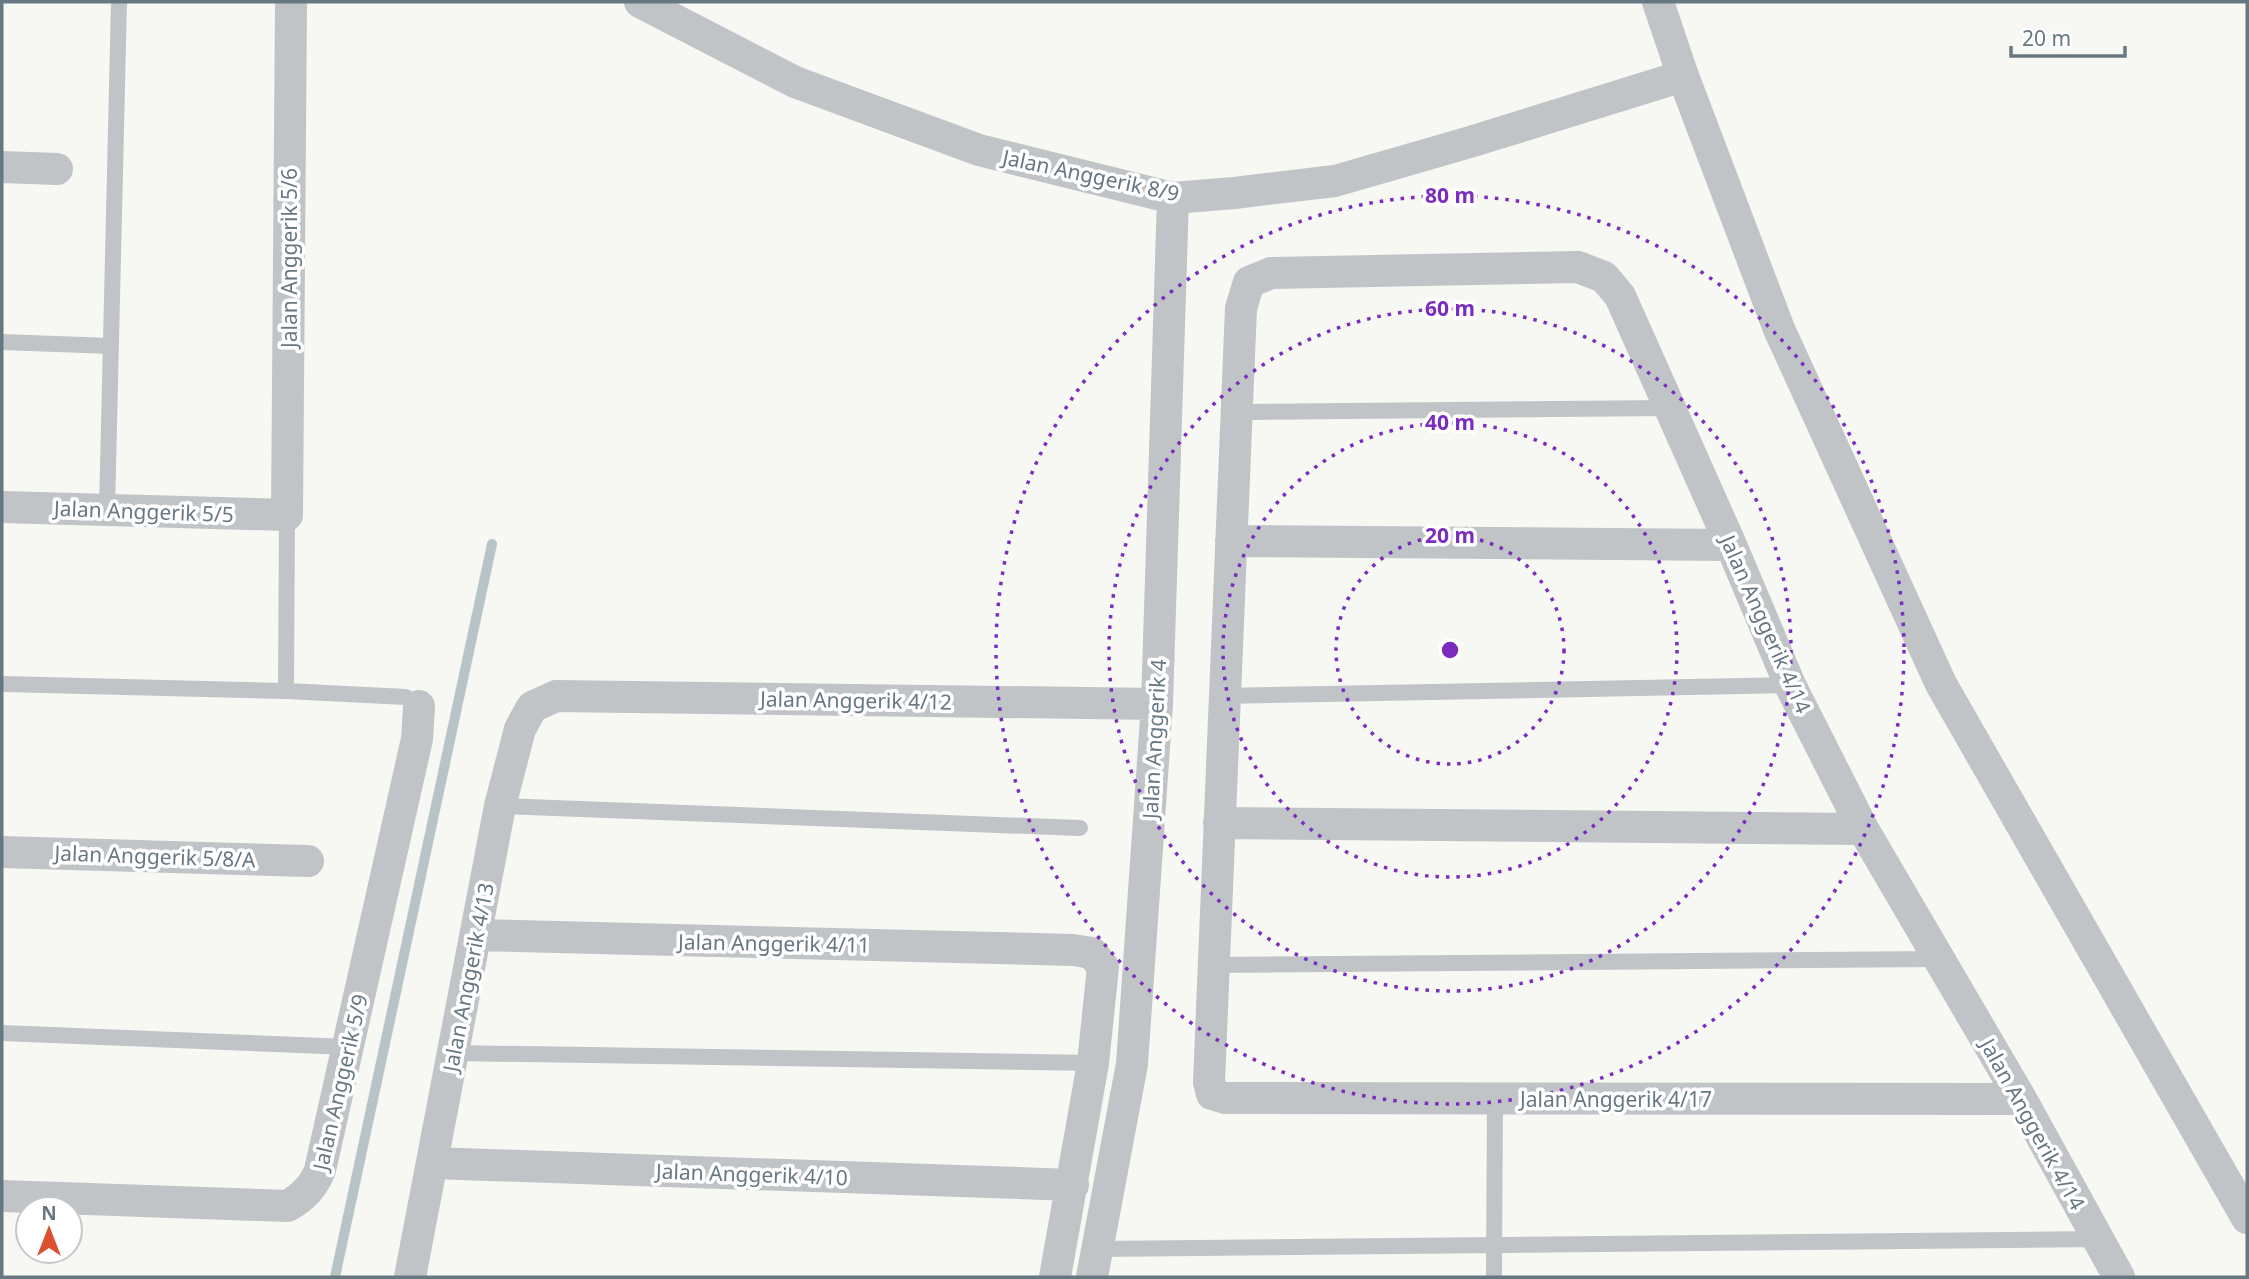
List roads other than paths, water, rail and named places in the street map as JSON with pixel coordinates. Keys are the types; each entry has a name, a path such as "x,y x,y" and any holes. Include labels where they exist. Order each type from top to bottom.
{"street":[{"name":"Jalan Anggerik 5/6","path":"287,515 291,2"},
{"name":"Jalan Anggerik 8/9","path":"640,2 795,82 966,145 1173,198 1335,181 1683,76"},
{"path":"1658,2 1683,76 1779,329 1941,684 2247,1218"},
{"path":"2,167 57,169"},
{"name":"Jalan Anggerik 4","path":"1095,1263 1132,1064 1157,704 1173,198"},
{"name":"Jalan Anggerik 4/14","path":"1236,412 1241,308 1250,282 1271,273 1578,267 1604,277 1620,296 1790,685 1863,829 2021,1099 2119,1277"},
{"path":"1214,965 1236,412"},
{"name":"Jalan Anggerik 5/5","path":"2,507 287,515"},
{"path":"1231,541 1731,545"},
{"name":"Jalan Anggerik 4/12","path":"556,695 1157,704"},
{"name":"Jalan Anggerik 4/13","path":"410,1277 500,806 520,729 532,707 556,695"},
{"name":"Jalan Anggerik 5/9","path":"2,1196 288,1206 305,1196 320,1170 349,1046 417,740 419,706"},
{"path":"1219,823 1863,829"},
{"name":"Jalan Anggerik 5/8/A","path":"2,852 308,861"},
{"name":"Jalan Anggerik 4/11","path":"476,935 1073,950 1092,953 1103,967 1093,1063"},
{"name":"Jalan Anggerik 4/17","path":"1214,965 1209,1082 1212,1094 1225,1098 2021,1099"},
{"path":"1055,1277 1093,1063"},
{"name":"Jalan Anggerik 4/10","path":"432,1163 1073,1185"}],"lane":[{"path":"107,510 119,2"},
{"path":"2,342 111,346"},
{"path":"1236,412 1670,408"},
{"path":"286,691 287,515"},
{"path":"2,684 286,691 406,697 419,706"},
{"path":"1224,695 1790,685"},
{"path":"500,806 1080,828"},
{"path":"1214,965 1939,959"},
{"path":"2,1033 349,1046"},
{"path":"454,1053 1093,1063"},
{"path":"1494,1277 1495,1099"},
{"path":"1095,1263 1494,1245 2098,1239"}],"waterway":[{"path":"335,1277 492,544"}]}
